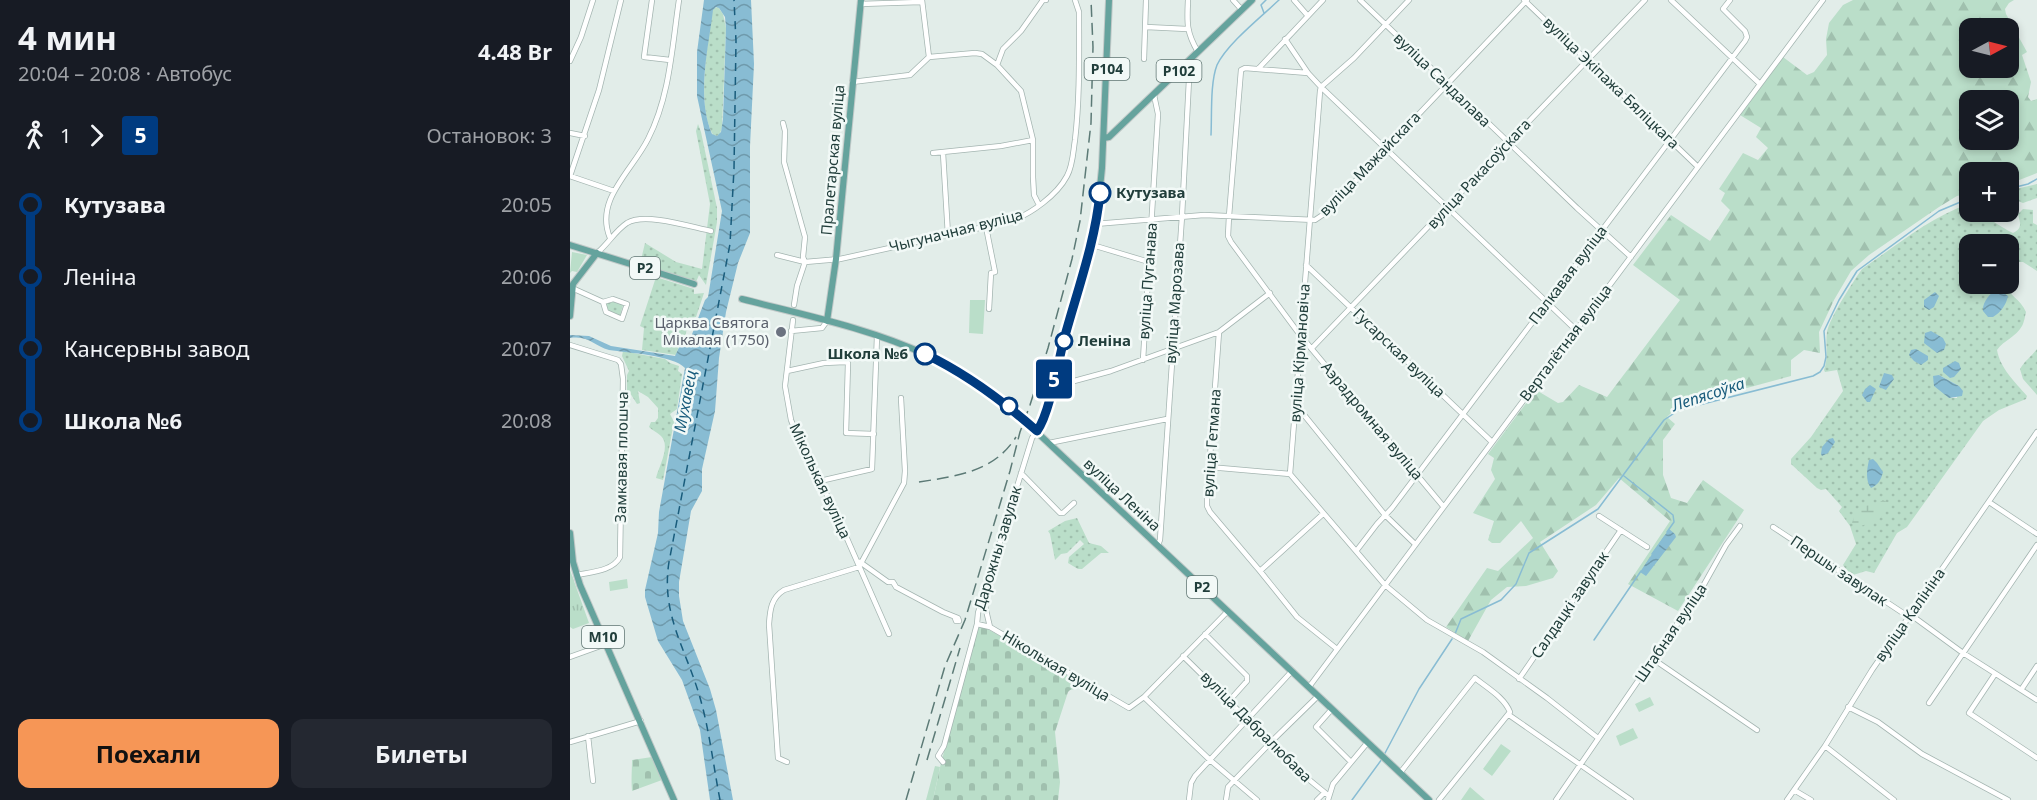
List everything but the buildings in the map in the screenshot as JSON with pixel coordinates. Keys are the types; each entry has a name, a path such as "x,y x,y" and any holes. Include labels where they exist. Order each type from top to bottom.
{"main road":[{"name":"Р104","path":"1037,431 1042,425 1095,224 1100,195 1109,0"},
{"name":"Р102","path":"1104,138 1109,137 1252,0"},
{"name":"Пралетарская вуліца","path":"826,321 836,259 860,2"},
{"name":"Р2","path":"570,245 694,284"},
{"path":"570,316 573,289 597,253"},
{"name":"вуліца Леніна","path":"742,298 877,336 925,354 960,373 1009,406 1429,800"},
{"name":"М10","path":"570,532 573,562 577,575 674,800"}],"street":[{"path":"570,61 581,37 593,0"},
{"path":"614,191 570,176 599,90 621,0"},
{"path":"651,0 644,57 670,60"},
{"path":"610,238 605,219 614,191 647,140 664,98 679,0"},
{"path":"997,65 1004,49 1021,31 1043,0 1046,0"},
{"name":"Чыгуначная вуліца","path":"777,255 805,262 836,259 987,226 1027,215 1059,188 1070,169 1078,108 1079,12 1075,0"},
{"path":"1144,59 1146,0"},
{"path":"1188,0 1187,29 1198,52"},
{"path":"1233,0 1242,10"},
{"path":"1294,0 1308,16"},
{"path":"1258,69 1323,0"},
{"name":"вуліца Сандалава","path":"1360,0 1631,257"},
{"path":"1321,87 1409,0"},
{"name":"вуліца Экіпажа Бяліцкага","path":"1526,0 1698,167"},
{"name":"вуліца Мажайскага","path":"1095,224 1182,216 1315,220 1324,214 1526,0"},
{"name":"вуліца Ракасоўскага","path":"1312,348 1645,0"},
{"path":"1671,0 1760,84"},
{"name":"Палкавая вуліца","path":"1357,550 1417,475 1745,41 1747,34 1723,9 1730,0"},
{"name":"Верталётная вуліца","path":"1309,687 1823,0"},
{"path":"860,2 922,1 929,57"},
{"path":"1146,27 1187,29"},
{"path":"1285,39 1308,73 1321,87 1576,330"},
{"path":"852,82 910,75 929,57 975,52 982,54 997,65 1021,91 1033,140 1034,195 1039,205"},
{"name":"вуліца Марозава","path":"1158,545 1182,216 1190,60"},
{"path":"1229,216 1240,72 1245,68 1308,73"},
{"name":"вуліца Кірмановіча","path":"1290,474 1321,87"},
{"name":"вуліца Пуганава","path":"1143,360 1158,114 1154,95"},
{"path":"783,123 784,162 805,237 803,257 805,262 797,286 794,305"},
{"path":"570,133 585,136"},
{"path":"933,153 1001,146 1033,140"},
{"path":"943,153 948,235"},
{"name":"Аэрадромная вуліца","path":"1229,216 1229,239 1300,335 1443,506"},
{"path":"597,253 630,221 653,219 711,231"},
{"path":"987,226 995,272 991,273 989,309"},
{"path":"1089,244 1149,262"},
{"name":"Гусарская вуліца","path":"1306,266 1492,442"},
{"path":"573,289 603,302 613,299 627,304 622,319 606,312 603,302"},
{"path":"1052,387 1143,360 1219,332 1270,293"},
{"name":"Міколькая вуліца","path":"793,320 785,386 791,420 860,564"},
{"path":"791,331 822,328 826,321"},
{"name":"вуліца Гетмана","path":"1219,332 1207,506 1297,617 1336,649"},
{"path":"820,481 872,469 877,336"},
{"name":"Замкавая плошча","path":"570,345 618,360 621,364 623,379 620,557 612,567 577,575"},
{"path":"787,371 824,363 848,363 846,433 874,434"},
{"path":"787,762 778,758 769,624 772,603 774,597 784,590 860,564 899,496 904,483 901,398"},
{"path":"1296,405 1385,515 1415,544"},
{"path":"1049,442 1167,419"},
{"name":"Дарожны завулак","path":"943,762 938,756 944,746 981,603 1032,438 1037,431"},
{"name":"вуліца Калініна","path":"1787,800 1872,670 2037,432"},
{"path":"1209,467 1290,474 1385,585 1427,620 1483,652 1598,738"},
{"name":"Дарожны завулак","path":"1021,473 1060,513 1074,503"},
{"path":"1989,502 2037,534"},
{"path":"1260,571 1323,514"},
{"path":"1599,516 1647,547"},
{"name":"Штабная вуліца","path":"1556,800 1702,588 1726,545 1740,526"},
{"name":"Першы завулак","path":"1773,527 1903,613 1911,615 1963,653 2037,700"},
{"name":"Салдацкі завулак","path":"1520,679 1621,530"},
{"path":"1929,703 2037,545"},
{"path":"860,564 888,582 893,582 896,587 955,618"},
{"path":"860,564 889,634"},
{"name":"Ніколькая вуліца","path":"981,603 985,606 990,627 1123,706 1132,707 1144,697"},
{"path":"1228,611 1144,697 1210,760 1257,800"},
{"path":"977,624 990,627"},
{"path":"1204,634 1247,676 1247,681 1230,700"},
{"path":"570,657 606,644"},
{"name":"вуліца Дабралюбава","path":"1183,656 1327,797"},
{"path":"1653,659 1757,730"},
{"path":"2020,690 2037,666"},
{"path":"1189,800 1191,783 1195,776 1292,671"},
{"path":"1995,674 1969,713 2037,758"},
{"path":"1400,773 1475,678 1508,705 1509,715 1439,800"},
{"path":"1226,800 1228,787 1318,696"},
{"path":"1848,707 1878,722 1922,754 2008,800"},
{"path":"1332,709 1316,727 1351,762"},
{"path":"1509,715 1631,800"},
{"path":"570,742 640,721"},
{"path":"588,736 593,781"},
{"path":"1317,800 1327,797 1334,784 1368,742"},
{"path":"1824,746 1894,800"},
{"path":"1794,790 1810,800"}],"green space":[{"path":"1853,0 2014,0 2005,9 2008,18 1959,18 1959,78 2019,78 2019,38 2027,52 2022,55 2031,82 2028,97 2031,101 2037,99 2037,173 2019,180 2019,162 1959,162 1959,196 1869,255 1851,271 1819,332 1820,353 1804,350 1791,360 1791,376 1677,407 1667,417 1675,424 1663,440 1663,475 1671,498 1687,503 1703,480 1744,510 1678,611 1628,584 1670,521 1619,478 1596,505 1540,542 1558,571 1553,578 1526,586 1507,587 1491,600 1468,641 1446,627 1487,568 1498,571 1533,538 1521,521 1500,543 1492,543 1488,540 1494,521 1473,513 1495,479 1491,470 1494,458 1488,454 1536,390 1558,403 1563,402 1579,385 1607,397 1680,300 1633,265 1671,215 1710,241 1730,210 1721,201 1725,193 1719,189 1743,153 1758,160 1768,148 1756,137 1761,128 1740,115 1783,57 1807,75 1814,72 1827,55 1826,39 1829,23 1843,5"},
{"path":"718,7 723,14 726,28 722,127 717,136 713,135 708,122 704,92 712,12"},
{"path":"698,124 717,208 717,222 706,285 699,275 696,282 640,264 645,243 676,262 702,269 710,204 696,131"},
{"path":"2037,184 2037,198 2023,203 2019,201 2019,188"},
{"path":"1959,208 1959,222 1994,222 2013,233 2020,227 2019,213 2023,209 2033,210 2033,223 2037,225 2037,271 2019,262 2019,234 1959,234 1959,294 2011,294 2026,312 2019,330 1997,350 2005,369 2027,396 2026,399 1999,410 1983,421 1907,527 1897,533 1874,573 1866,571 1853,575 1843,565 1856,544 1850,526 1839,511 1842,507 1826,489 1817,488 1791,464 1791,459 1811,437 1843,391 1837,370 1825,372 1824,370 1827,332 1832,318 1853,282 1862,269 1940,217","holes":["1939,375 1959,386 1957,398 1949,398"]},
{"path":"572,252 587,255 577,272 570,273"},
{"path":"656,277 694,289 694,294 704,293 696,317 688,321 685,339 680,343 676,355 642,350 644,328 640,326"},
{"path":"970,300 985,300 983,334 969,333"},
{"path":"613,301 623,305 620,316 609,311 604,305"},
{"path":"2037,349 2037,395 2023,379 2020,369"},
{"path":"623,351 665,359 679,366 678,371 682,374 677,409 670,414 674,422 663,480 656,478 665,451 664,440 649,427 651,422 655,422 658,418 658,408 648,397 638,391 640,403 637,404 630,393 627,395 629,371 622,356"},
{"path":"1883,500 1889,503 1890,507 1878,520 1858,527 1852,523 1855,514 1862,506 1877,504"},
{"path":"1077,518 1089,543 1101,546 1109,553 1101,553 1082,569 1068,563 1069,557 1084,544 1080,540 1067,553 1061,554 1055,560 1048,531 1065,521"},
{"path":"570,570 589,623 573,629 570,627"},
{"path":"627,579 628,588 610,591 609,582"},
{"path":"978,626 984,627 1083,682 1082,687 1068,692 1055,732 1060,782 1058,800 933,800"},
{"path":"1650,697 1654,705 1639,712 1635,704"},
{"path":"1633,728 1638,738 1620,746 1616,736"},
{"path":"1501,744 1511,751 1492,776 1483,769"},
{"path":"652,757 662,780 632,791 632,760"},
{"path":"935,766 940,767 933,800 926,800"},
{"path":"1470,787 1485,800 1461,800"}],"water":[{"name":"Мухавец","path":"704,0 751,0 754,64 750,146 750,233 738,263 726,312 719,358 715,411 702,469 702,491 691,511 679,582 683,621 716,710 733,800 710,800 700,730 682,680 658,641 645,597 685,368 661,357 609,350 587,339 570,338 570,335 589,336 611,346 675,356 682,341 691,337 708,297 722,211 697,96 697,52","holes":["716,7 725,17 726,28 723,119 721,132 717,136 712,134 707,120 704,76 713,10"]},
{"path":"1935,292 1939,296 1934,307 1929,310 1924,307 1924,300"},
{"path":"2005,294 2008,296 2003,308 1993,317 1988,317 1983,311 1989,295"},
{"path":"1931,331 1943,338 1946,344 1944,350 1937,353 1924,343 1925,333"},
{"path":"1916,349 1928,356 1928,360 1921,365 1909,355 1911,350"},
{"path":"1955,361 1959,363 1961,369 1950,378 1943,372 1943,368"},
{"path":"1884,373 1892,375 1894,379 1886,390 1879,387"},
{"path":"1939,375 1959,386 1963,391 1962,396 1949,398 1934,386 1933,376"},
{"path":"1870,385 1876,389 1870,402 1867,402 1862,395"},
{"path":"1833,438 1835,442 1828,453 1822,456 1822,447"},
{"path":"1873,459 1883,472 1879,482 1871,488 1867,471 1869,460"},
{"path":"1669,529 1676,537 1646,576 1640,572"}],"waterway":[{"path":"1264,13 1261,5 1266,0"},
{"path":"1211,135 1212,90 1217,65 1236,40 1279,0"},
{"name":"Лепясоўка","path":"2019,186 2037,179"},
{"name":"Лепясоўка","path":"1455,634 1461,619 1501,600 1516,584 1529,553 1598,509 1664,420 1679,410 1813,376 1820,372 1826,357 1824,331 1857,271 1939,211 1959,203"},
{"path":"1624,476 1673,515 1674,522 1667,532"},
{"path":"1652,554 1665,536"},
{"path":"1594,640 1641,571"},
{"name":"Лепясоўка","path":"1384,755 1419,689 1452,639"},
{"name":"Лепясоўка","path":"1352,800 1382,759"}],"ferry route":[{"path":"720,800 705,718 698,691 675,628 668,597 667,580 730,244 734,169 736,41 734,0"}],"railway":[{"path":"906,800 945,666 965,620 1020,432 1048,348 1072,259 1080,221 1091,123 1093,47 1091,0"},
{"path":"919,482 961,474 986,465 1007,449 1016,437"},
{"path":"927,760 960,648"}],"bus line":[{"name":"5","path":"925,354 960,373 996,397 1037,431 1042,425 1100,193"}],"place":[{"name":"Кутузава","path":"1100,193"},
{"name":"Царква Святога Мікалая (1750)","path":"781,332"},
{"name":"Леніна","path":"1064,341"},
{"name":"Школа №6","path":"925,354"}]}
